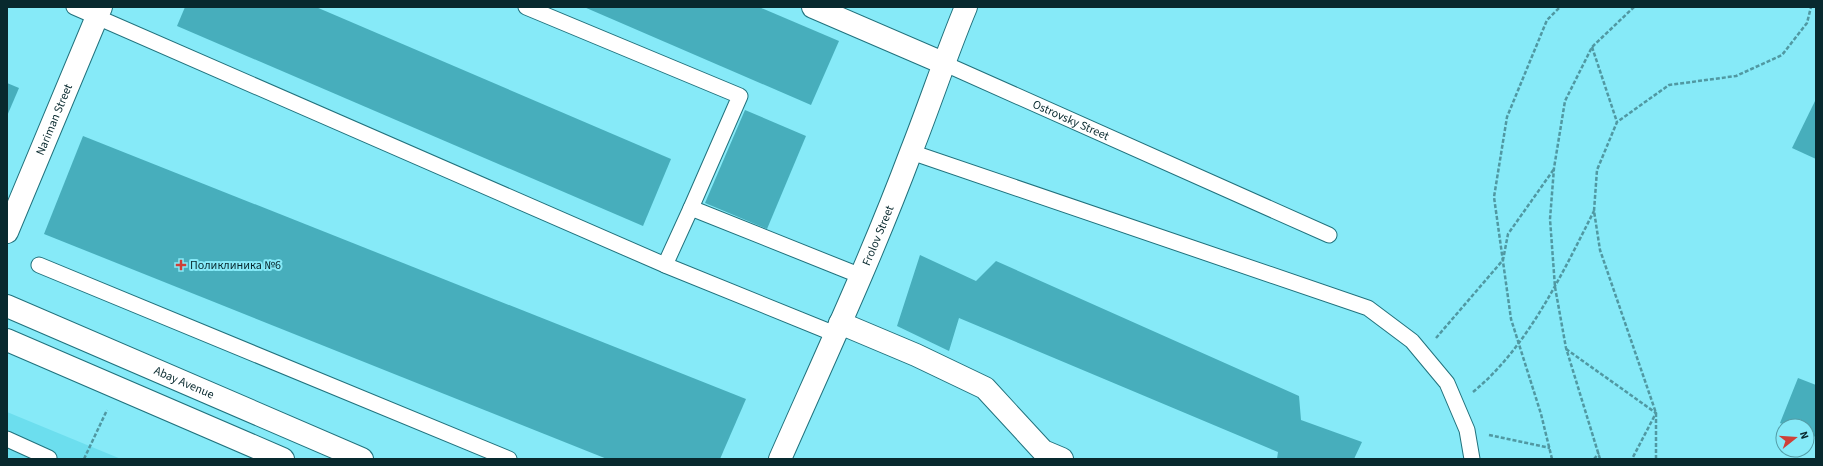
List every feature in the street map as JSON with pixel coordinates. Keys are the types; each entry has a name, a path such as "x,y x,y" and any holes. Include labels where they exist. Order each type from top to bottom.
{"street":[{"name":"Ostrovsky Street","path":"813,7 943,63"},
{"name":"Frolov Street","path":"780,459 861,276 911,152 943,63 966,7"},
{"name":"Nariman Street","path":"7,232 99,12"},
{"name":"Abay Avenue","path":"7,306 362,459"},
{"path":"838,328 916,355 985,388 1043,451 1062,459"},
{"path":"7,340 283,459"}],"lane":[{"path":"74,7 99,12 665,265 838,328"},
{"path":"526,7 740,96 665,265"},
{"name":"Ostrovsky Street","path":"943,63 1328,235"},
{"path":"911,152 1368,308 1412,342 1447,383 1467,430 1472,459"},
{"path":"691,208 861,276"},
{"path":"39,266 509,459"},
{"path":"7,439 49,458"}],"path":[{"path":"1552,459 1541,414 1512,319 1494,197 1508,117 1547,20 1560,7"},
{"path":"1600,459 1566,348 1555,287 1550,219 1554,168 1564,101 1592,47 1634,7"},
{"path":"1656,459 1656,413 1600,250 1594,211 1597,170 1618,122 1669,85 1736,76 1782,55 1807,23 1811,7"},
{"path":"1592,47 1618,122"},
{"path":"1423,354 1503,260 1508,234 1554,168"},
{"path":"1457,406 1485,382 1519,342 1555,287 1594,211"},
{"path":"1566,348 1656,413"},
{"path":"84,459 117,387"},
{"path":"1632,459 1656,413"},
{"path":"1467,430 1550,448"},
{"path":"1594,459 1599,453"}],"shaded area":[{"path":"7,412 121,459 7,459"}],"building":[{"path":"185,7 316,7 671,159 643,226 177,26"},
{"path":"584,7 759,7 839,41 811,105"},
{"path":"7,83 19,88 7,116"},
{"path":"1816,99 1816,159 1792,148"},
{"path":"745,110 806,136 767,229 705,203"},
{"path":"83,136 746,399 720,459 607,459 44,234"},
{"path":"920,255 976,281 996,261 1299,396 1301,420 1362,442 1354,459 1277,459 1278,452 959,318 949,351 897,326"},
{"path":"1798,378 1816,385 1816,437 1815,418 1782,418"}],"place":[{"name":"Поликлиника №6","path":"181,265"}]}
